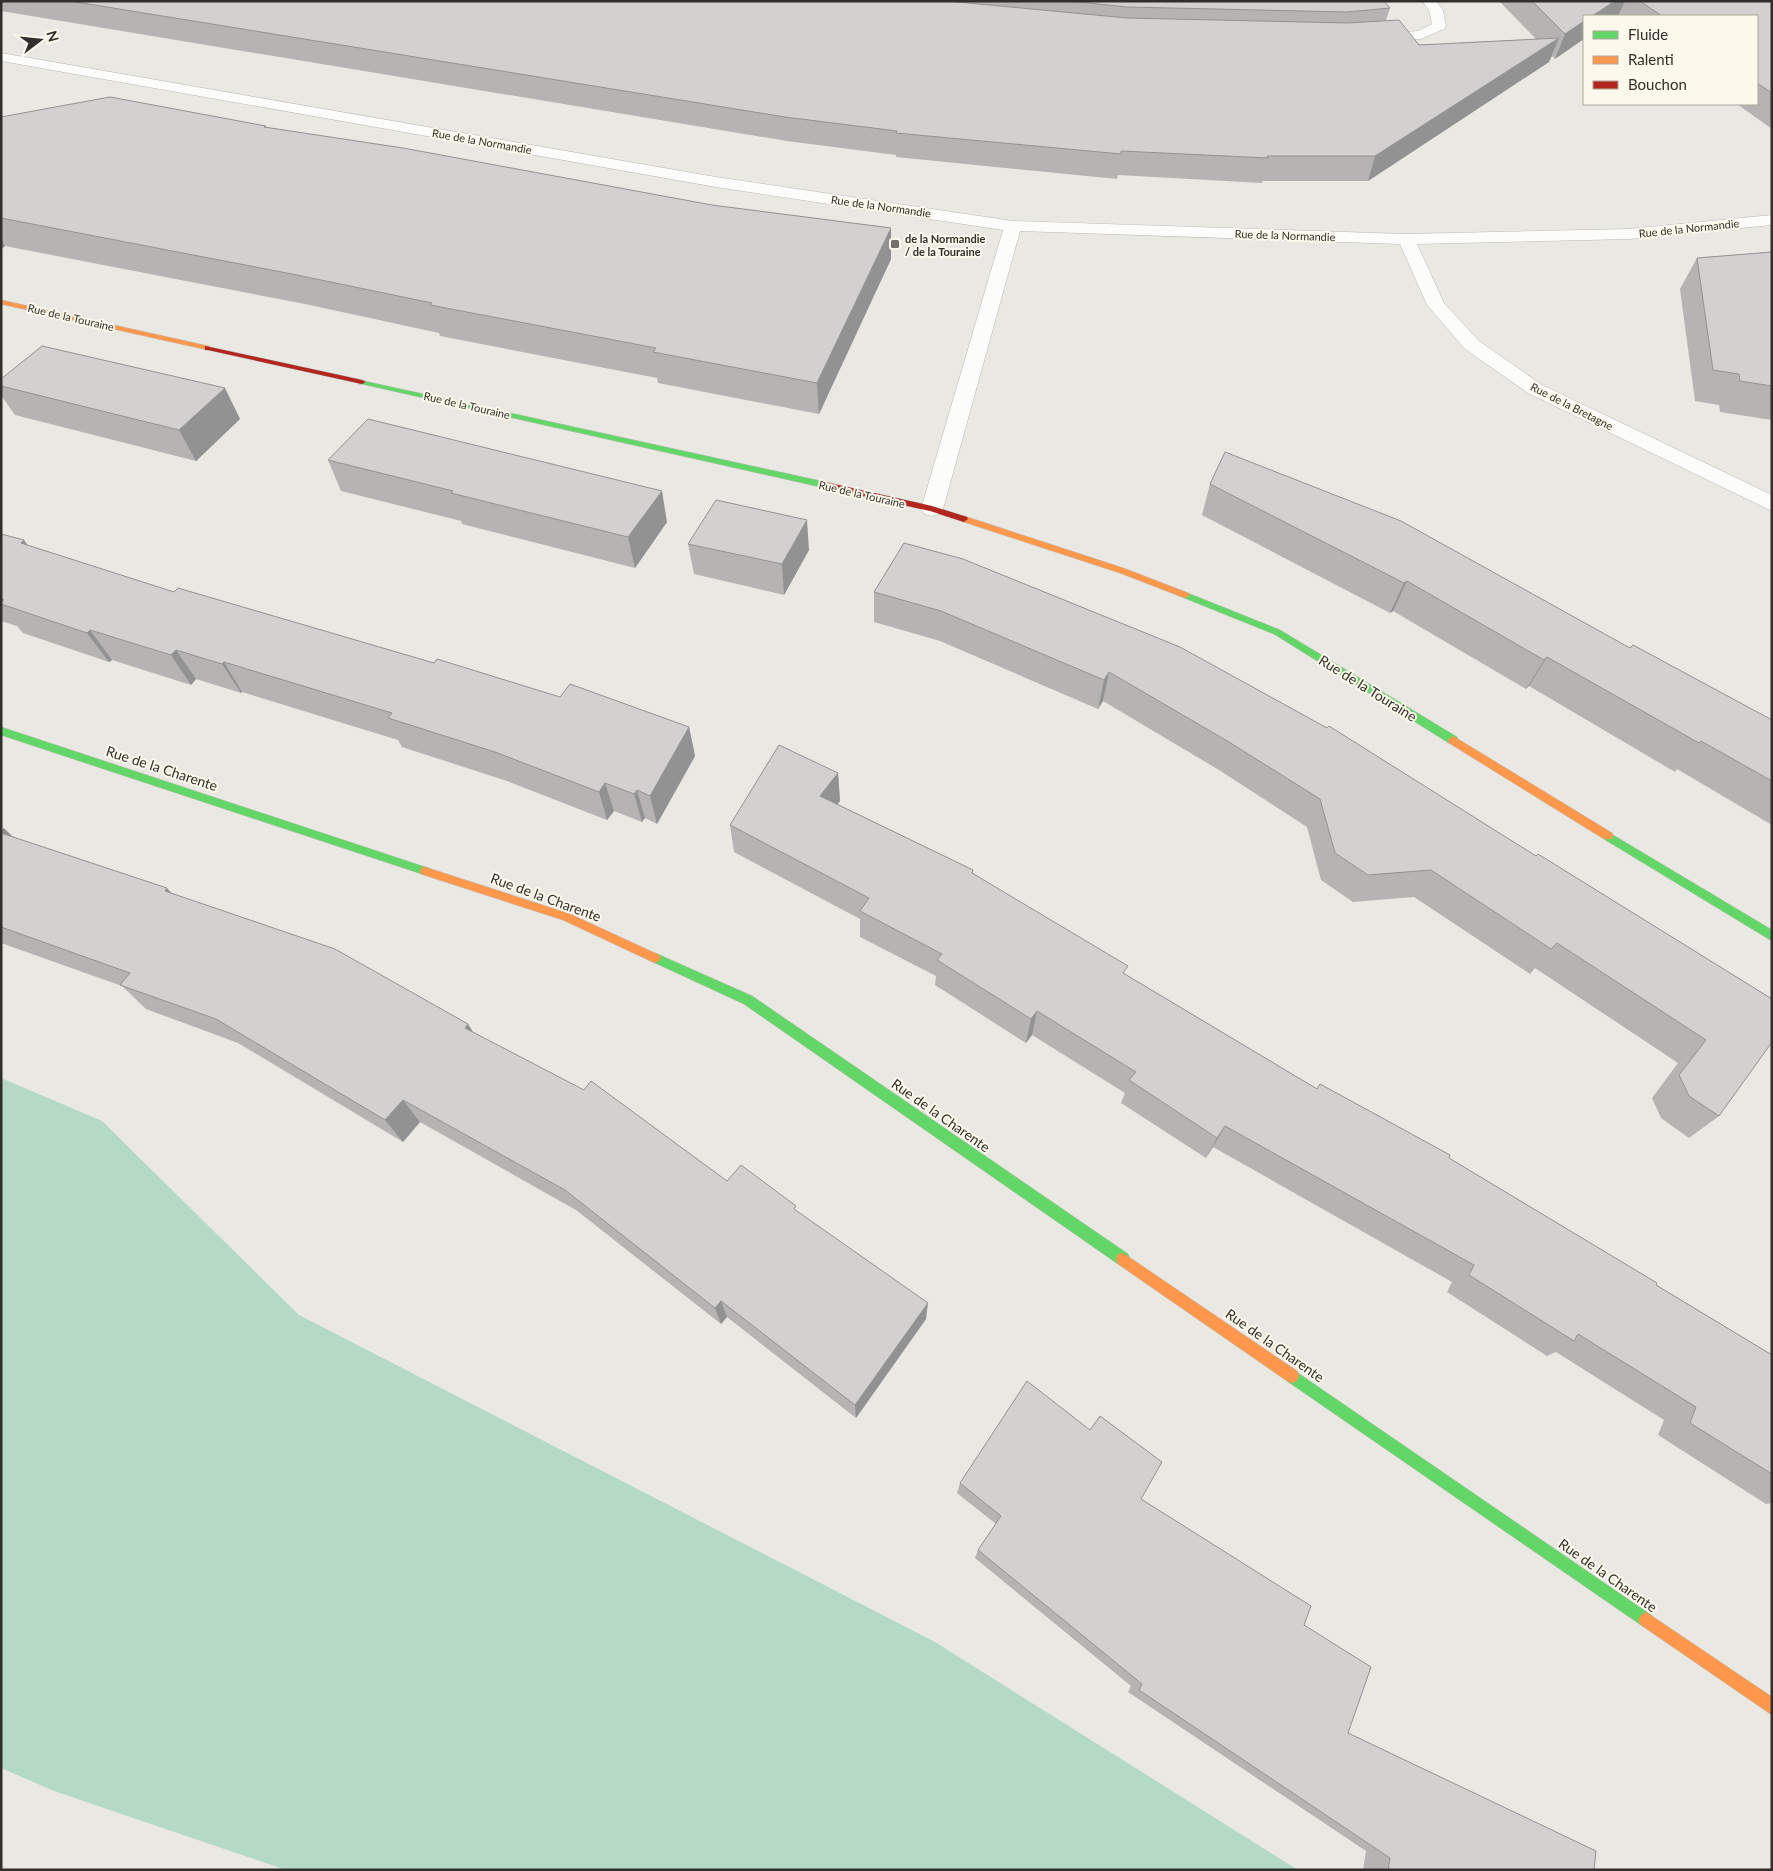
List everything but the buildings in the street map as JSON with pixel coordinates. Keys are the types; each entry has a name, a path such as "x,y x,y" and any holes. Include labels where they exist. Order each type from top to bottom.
{"street":[{"path":"1359,40 1421,35 1439,26 1436,10 1429,1"},
{"name":"Rue de la Normandie","path":"1,57 716,182 1013,226 1406,238 1629,234 1772,220"},
{"path":"932,509 1013,226"},
{"name":"Rue de la Bretagne","path":"1406,238 1436,305 1472,345 1535,389 1769,501"},
{"name":"Rue de la Touraine","path":"1,302 932,509 1123,571 1277,632 1772,936"},
{"name":"Rue de la Charente","path":"1,731 566,917 748,1000 1772,1707"}],"green space":[{"path":"1,1078 102,1121 299,1315 935,1642 1298,1870 286,1870 54,1791 1,1768"}],"traffic: fast":[{"path":"362,382 825,485"},
{"path":"1185,595 1277,632 1453,740"},
{"path":"1,731 425,871"},
{"path":"1608,836 1772,936"},
{"path":"655,958 748,1000 1123,1259"},
{"path":"1292,1376 1646,1620"}],"traffic: slow":[{"path":"1,302 208,348"},
{"path":"964,519 1123,571 1185,595"},
{"path":"1453,740 1608,836"},
{"path":"425,871 566,917 655,958"},
{"path":"1123,1259 1292,1376"},
{"path":"1646,1620 1772,1707"}],"traffic: jam":[{"path":"208,348 362,382"},
{"path":"825,485 932,509 964,519"}],"place":[{"name":"de la Normandie / de la Touraine","path":"895,244"}]}
